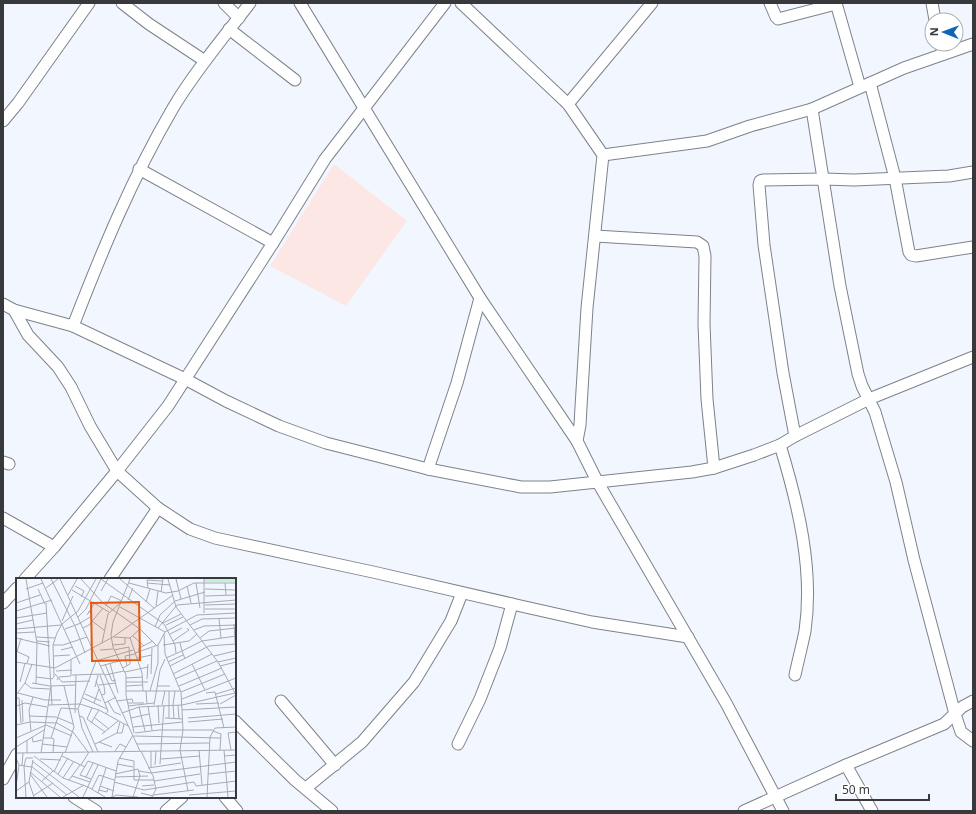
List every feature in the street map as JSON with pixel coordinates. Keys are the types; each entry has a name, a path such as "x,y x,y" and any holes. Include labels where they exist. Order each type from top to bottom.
{"street":[{"path":"4,117 18,103 89,3"},
{"path":"122,3 149,24 205,61"},
{"path":"224,3 239,18"},
{"path":"73,326 103,248 139,169 174,107 205,61 250,3"},
{"path":"300,3 480,298 577,441 597,481 726,703 783,811"},
{"path":"26,578 54,547 168,406 325,159 445,3"},
{"path":"461,3 568,104 603,155 587,308 581,413 577,441"},
{"path":"568,104 652,3"},
{"path":"770,3 776,18 778,19 836,4 865,85 895,178 909,252 911,255 916,256 973,247"},
{"path":"229,29 295,80"},
{"path":"603,155 707,141 750,126 812,109 936,52"},
{"path":"812,109 840,286 858,374 876,412 896,482 914,560 955,714 961,732 973,742"},
{"path":"139,169 273,242"},
{"path":"795,436 764,245 760,182 763,180 854,180 949,176 973,172"},
{"path":"595,236 697,242 703,246 705,256 704,324 707,399 714,468"},
{"path":"428,469 457,383 480,298"},
{"path":"3,304 14,310 73,326 279,426 326,443 428,469 521,487 550,487 692,472 714,468 780,445 869,399 973,357"},
{"path":"14,310 28,335 61,372 71,388 90,426 117,470 158,508 190,529 215,538 592,622 688,637"},
{"path":"780,445 794,497 806,560 807,600 805,630 795,675"},
{"path":"111,578 158,508"},
{"path":"3,518 54,547"},
{"path":"3,603 16,589"},
{"path":"306,788 362,742 414,682 451,621 462,593"},
{"path":"458,744 480,699 500,648 512,604"},
{"path":"281,701 335,765"},
{"path":"744,811 846,765 944,724 962,707 973,701"},
{"path":"236,723 287,772 332,811"},
{"path":"3,779 16,758"},
{"path":"846,765 872,811"},
{"path":"76,798 96,811"},
{"path":"166,811 181,798"},
{"path":"226,798 237,811"}],"shaded area":[{"path":"334,164 407,221 346,306 270,266"}]}
